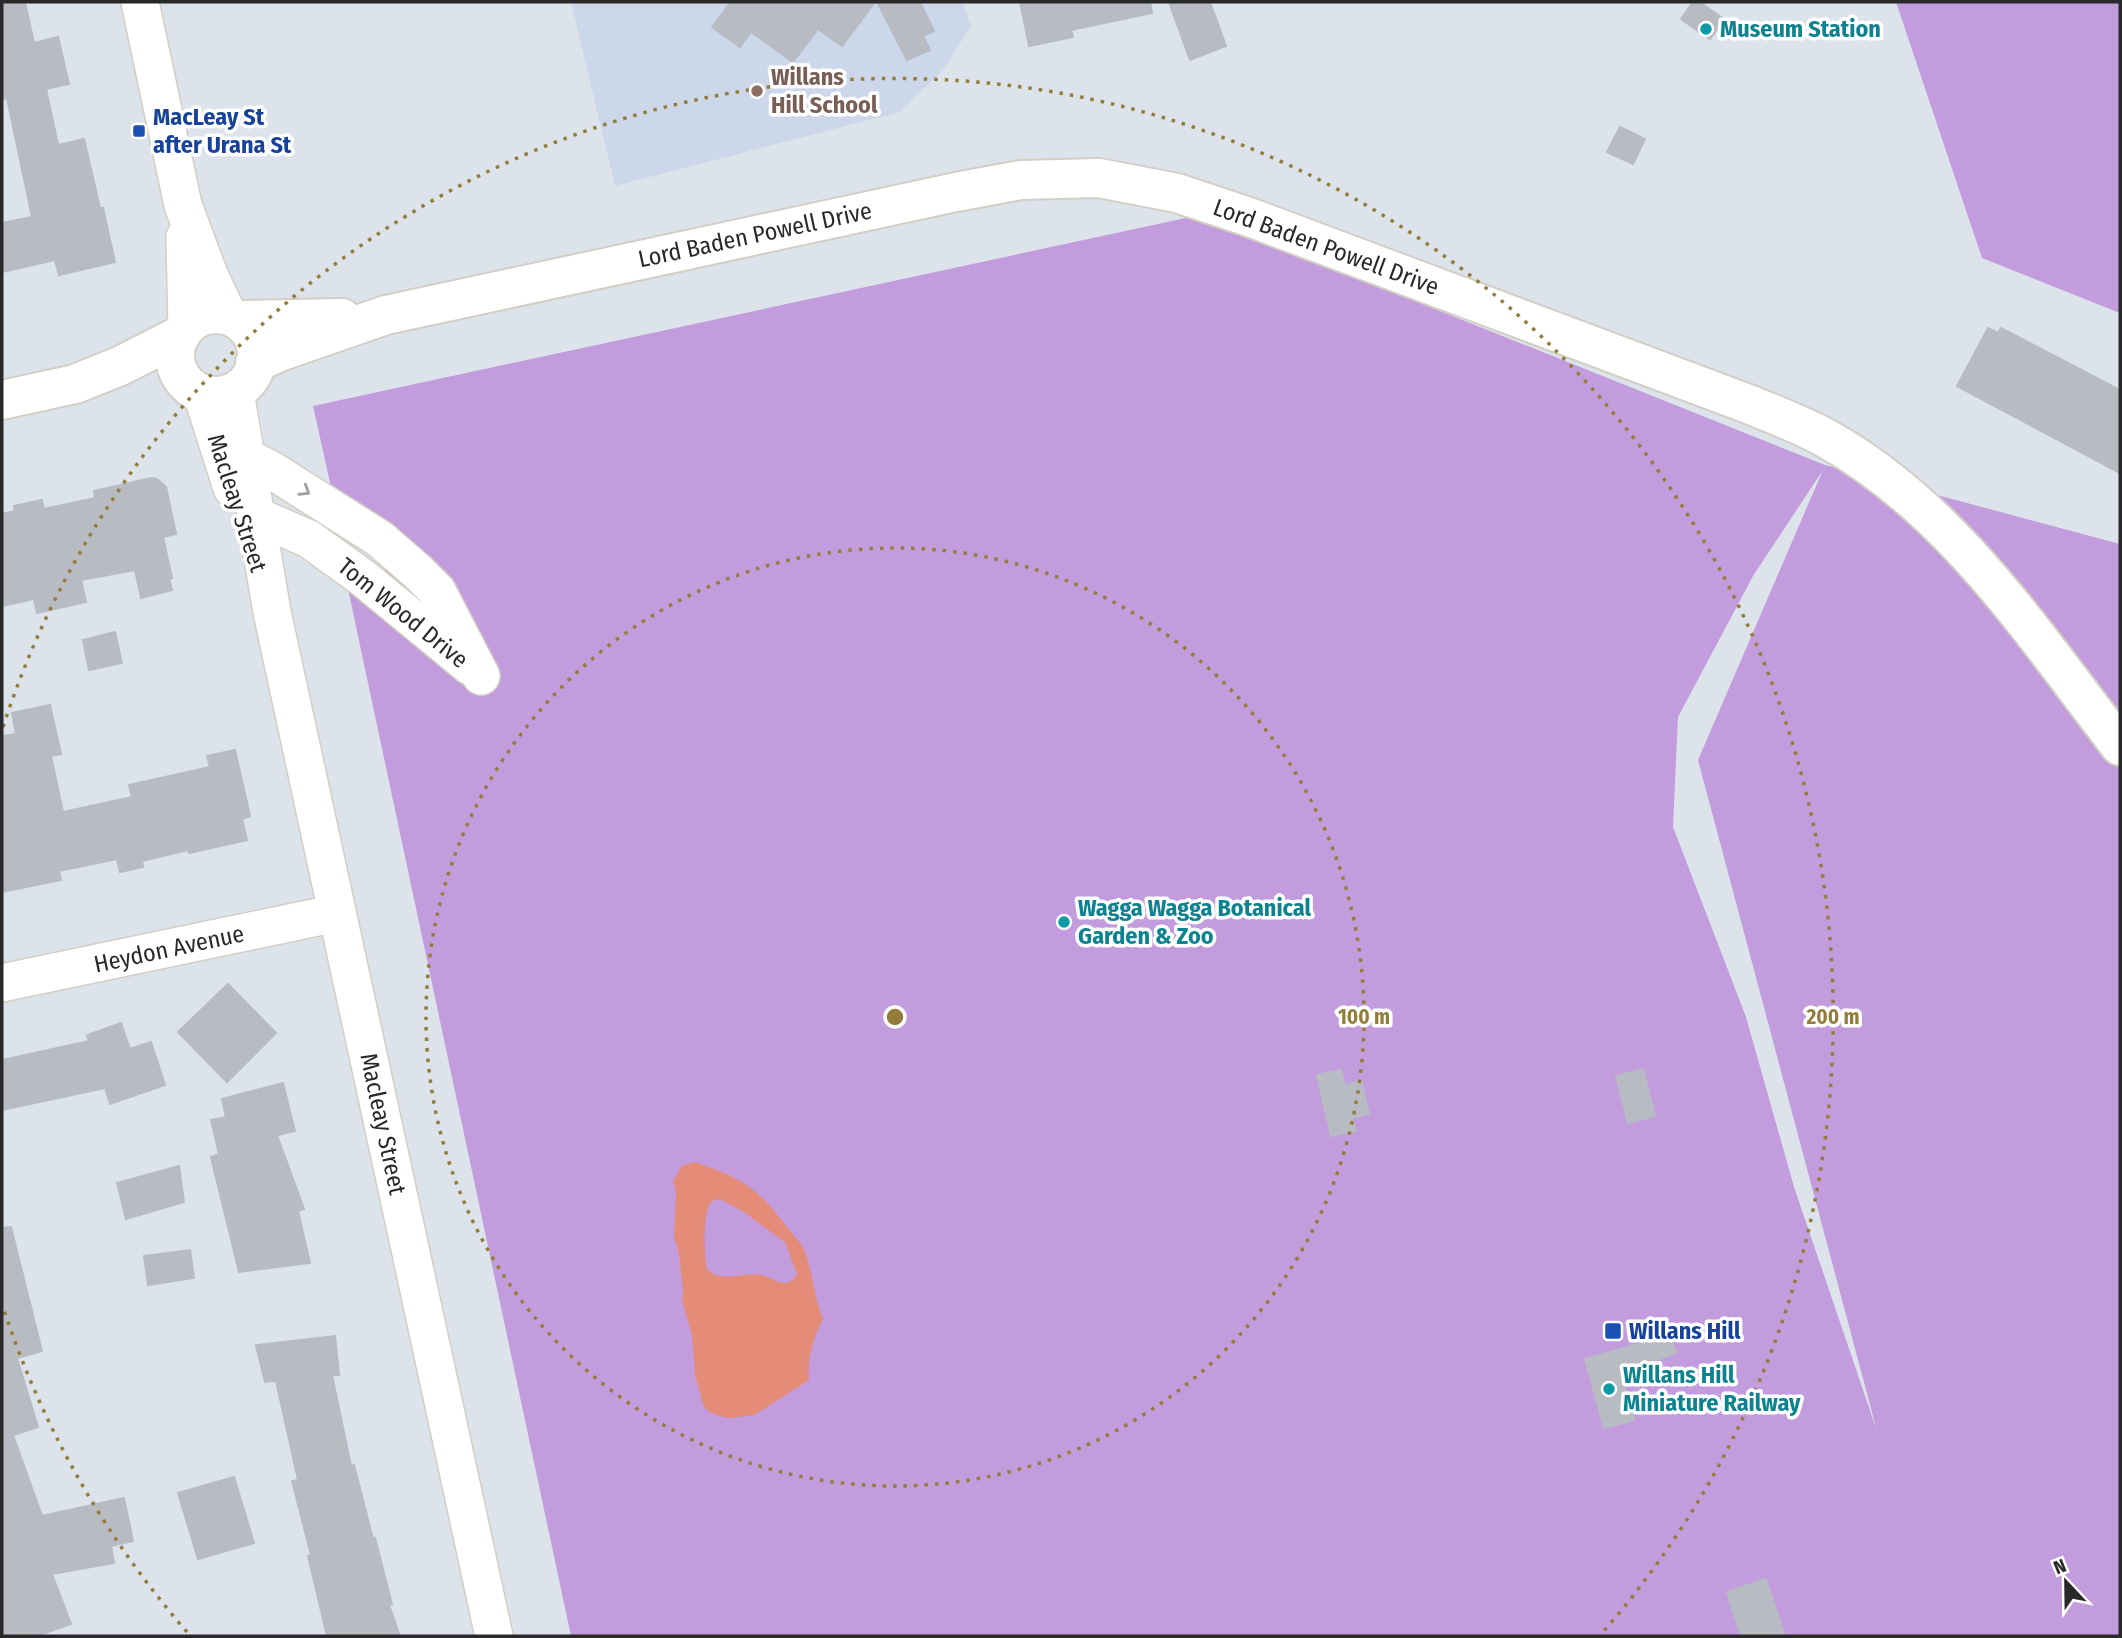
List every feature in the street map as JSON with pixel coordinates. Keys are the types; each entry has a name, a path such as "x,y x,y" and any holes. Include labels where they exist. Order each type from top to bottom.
{"street":[{"path":"140,2 183,205 209,275 233,318"},
{"name":"Lord Baden Powell Drive","path":"219,382 282,351 386,314 956,192 1021,180 1099,178 1177,193 1249,217 1751,405 1829,439 1893,483 1953,536 2005,597 2120,746"},
{"path":"183,205 184,331"},
{"path":"75,384 219,382 256,348 248,329 233,318 220,313 207,314 194,320 177,344 175,362 219,382"},
{"name":"Lord Baden Powell Drive","path":"233,318 336,318 386,314"},
{"path":"2,400 75,384 120,366 184,331"},
{"name":"Macleay Street","path":"219,382 246,457 272,612"},
{"name":"Macleay Street","path":"219,382 272,612 494,1636"},
{"name":"Tom Wood Drive","path":"246,457 273,471 380,540 418,572 437,591 481,676 363,578 309,539 256,516"},
{"name":"Heydon Avenue","path":"2,983 337,913"}],"shaded area":[{"name":"Willans Hill School","path":"571,2 963,2 971,26 943,70 900,112 615,186"},
{"path":"1896,2 2120,2 2120,313 1982,258"},
{"name":"Wagga Wagga Botanical Garden & Zoo","path":"1200,215 1825,465 2120,544 2120,1636 571,1636 338,542 385,571 402,560 337,514 313,406","holes":["1823,470 1698,760 1877,1431 1794,1187 1746,1017 1673,827 1678,717 1753,576"]},
{"path":"695,1162 747,1185 776,1212 801,1245 808,1260 823,1319 812,1348 809,1380 754,1415 729,1418 708,1411 703,1405 695,1374 692,1335 682,1300 679,1253 674,1237 676,1192 673,1181 682,1166","holes":["720,1199 744,1212 785,1242 797,1274 792,1280 781,1283 755,1274 726,1277 707,1269 705,1223 712,1201"]}],"building":[{"path":"2,2 25,2 34,43 58,37 69,84 46,89 58,145 84,139 115,262 59,275 55,260 2,272 2,223 32,217 7,98 2,99"},
{"path":"731,2 875,2 842,46 818,29 793,62 751,32 740,47 712,27"},
{"path":"877,2 920,2 934,31 923,36 930,50 907,60"},
{"path":"1020,2 1150,2 1152,13 1071,30 1073,37 1029,46"},
{"path":"1169,2 1210,2 1226,46 1190,60"},
{"name":"Museum Station","path":"1693,2 1699,2 1724,19 1710,39 1681,19"},
{"path":"1620,127 1645,139 1633,164 1607,152"},
{"path":"1988,328 1998,333 2001,328 2120,390 2120,473 1957,386"},
{"path":"151,478 157,479 166,487 176,534 163,537 172,590 141,598 135,570 81,580 86,602 37,613 34,599 2,606 2,514 15,511 14,506 42,500 44,509 95,498 94,491"},
{"path":"115,632 122,663 89,670 83,640"},
{"path":"50,705 61,754 51,756 63,812 132,797 129,785 210,767 207,756 235,750 250,816 242,819 247,840 142,861 143,867 120,872 117,859 59,871 61,880 2,892 2,736 16,734 12,713"},
{"path":"228,984 276,1033 227,1082 178,1032"},
{"path":"121,1023 130,1049 151,1042 165,1085 110,1104 105,1088 2,1110 2,1060 89,1041 87,1035"},
{"path":"1643,1069 1655,1116 1628,1123 1616,1076"},
{"path":"1341,1070 1345,1086 1361,1081 1369,1114 1352,1118 1356,1131 1331,1136 1317,1075"},
{"path":"283,1083 295,1131 277,1135 304,1209 298,1211 310,1263 239,1272 211,1157 219,1154 211,1120 226,1117 222,1099"},
{"path":"179,1166 184,1202 126,1219 117,1183"},
{"path":"11,1227 42,1351 17,1358 38,1427 13,1435 42,1516 124,1498 133,1541 111,1546 114,1563 52,1574 71,1624 37,1636 2,1636 2,1228"},
{"path":"190,1250 194,1278 148,1285 144,1256"},
{"name":"Willans Hill Miniature Railway","path":"1670,1335 1676,1353 1621,1373 1634,1420 1604,1428 1585,1359"},
{"path":"335,1336 339,1375 332,1375 351,1466 354,1465 392,1604 389,1605 400,1636 327,1636 308,1556 311,1555 292,1481 298,1480 276,1381 265,1382 256,1345"},
{"path":"234,1477 254,1543 198,1559 178,1493"},
{"path":"1766,1579 1785,1636 1741,1636 1727,1592"}],"place":[{"name":"Museum Station","path":"1706,29"},
{"name":"Willans Hill School","path":"757,91"},
{"name":"MacLeay St after Urana St","path":"139,131"},
{"name":"Wagga Wagga Botanical Garden & Zoo","path":"1064,922"},
{"name":"Willans Hill","path":"1613,1331"},
{"name":"Willans Hill Miniature Railway","path":"1609,1389"}]}
